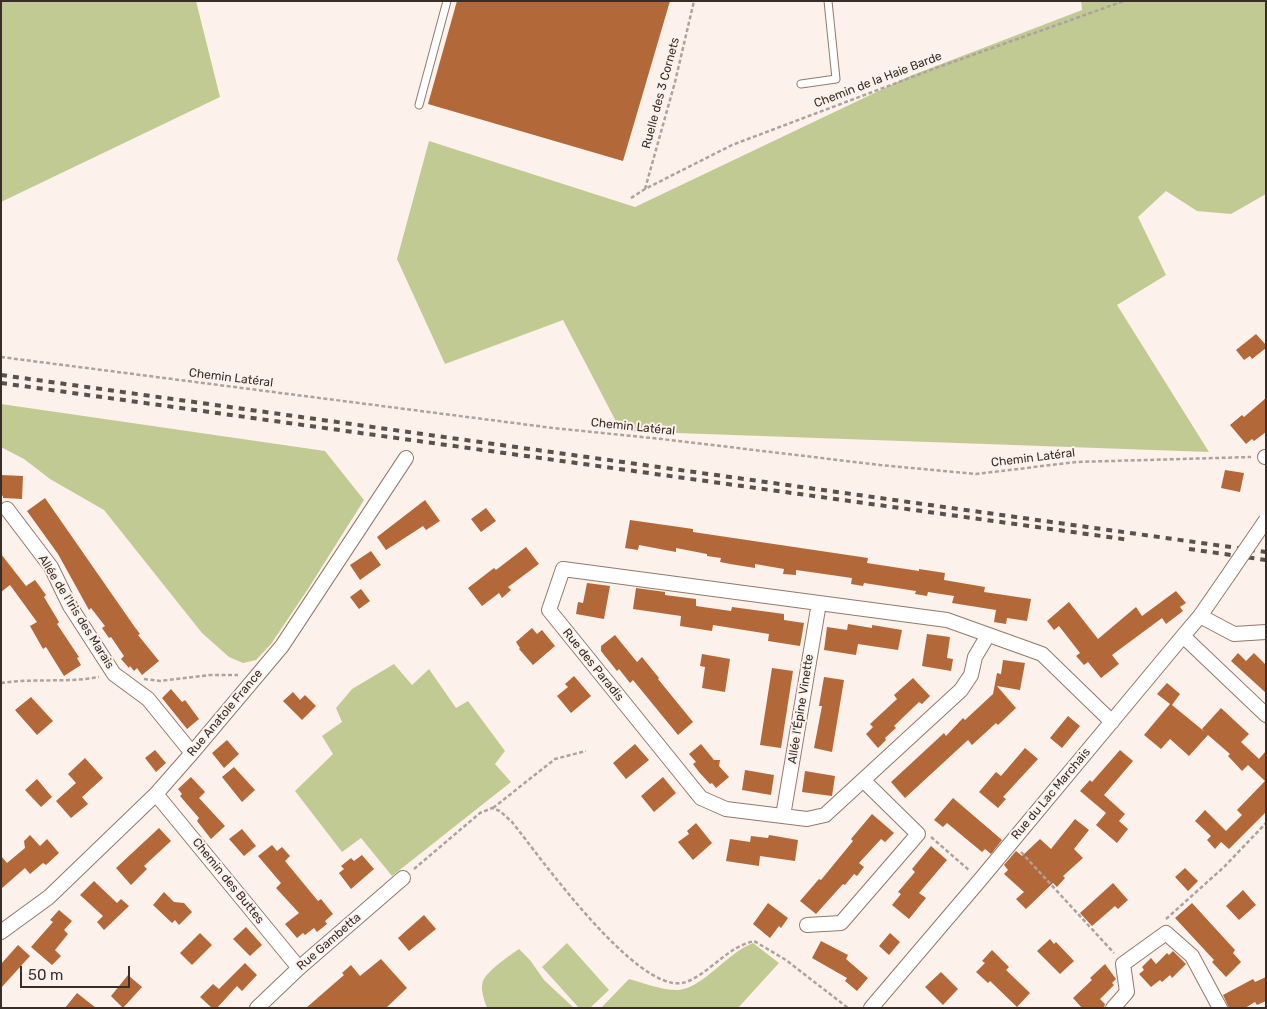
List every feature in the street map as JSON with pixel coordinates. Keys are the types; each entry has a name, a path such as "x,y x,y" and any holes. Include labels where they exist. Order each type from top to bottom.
{"street":[{"name":"Rue Anatole France","path":"1,932 49,898 156,794 192,753 282,646 406,458"},
{"name":"Allée de l'Iris des Marais","path":"7,510 51,567 70,606 114,674 148,699 192,753"},
{"name":"Rue du Lac Marchais","path":"871,1008 1184,636 1200,616 1266,520"},
{"name":"Rue des Paradis","path":"988,635 975,657 971,675 961,690 825,814 807,819 726,809 701,798 549,610 563,569 947,620 1042,654 1112,722"},
{"name":"Allée l'Épine Vinette","path":"783,816 819,603"},
{"path":"1200,616 1234,634 1266,632"},
{"path":"1184,636 1266,716"},
{"path":"807,925 841,923 918,834 863,780"},
{"name":"Chemin des Buttes","path":"156,794 299,968"},
{"name":"Rue Gambetta","path":"257,1008 299,968 403,878"},
{"path":"1113,1008 1127,992 1123,964 1166,933 1192,956 1220,1008"}],"lane":[{"path":"419,105 447,1"},
{"path":"801,84 836,78 828,1"}],"path":[{"name":"Ruelle des 3 Cornets","path":"644,189 675,82 694,1"},
{"name":"Chemin de la Haie Barde","path":"631,198 644,189 732,145 936,68 1124,1"},
{"name":"Chemin Latéral","path":"1,357 554,428 662,438 870,464 976,474 1076,462 1265,457"},
{"path":"1,683 81,680 114,674"},
{"path":"142,678 160,681 210,675 257,675"},
{"path":"403,878 480,813 492,808 555,759 586,751"},
{"path":"492,808 500,811 512,822 600,930 621,950 657,978 670,983 683,983 698,975 734,949 754,941 786,960 848,1008"},
{"path":"1166,933 1165,920 1224,867 1266,824"},
{"path":"918,834 933,837 980,880"},
{"path":"1011,841 1123,964"}],"green space":[{"path":"1,1 196,1 220,97 1,202"},
{"path":"1081,1 1266,1 1266,194 1231,214 1197,211 1166,191 1138,217 1166,275 1117,305 1209,452 621,431 563,320 445,364 397,259 429,141 635,207 910,76 1082,10"},
{"path":"1,404 325,451 364,500 271,644 256,660 243,663 229,657 202,633 104,510 50,479 24,459 1,447"},
{"path":"394,664 412,685 429,669 456,708 468,701 505,751 495,764 511,782 392,876 361,838 342,852 295,791 333,754 322,736 342,722 336,708 352,689"},
{"path":"567,943 609,990 590,1008 579,1008 542,967"},
{"path":"753,943 779,963 738,1008 601,1008 629,979 667,989 679,990 688,988 707,976 734,954"},
{"path":"519,949 530,960 544,980 574,1008 487,1008 482,991 485,977"}],"building":[{"path":"457,1 670,1 623,161 428,104"},
{"path":"1256,334 1266,345 1266,348 1252,359 1250,356 1244,360 1236,350"},
{"path":"1266,398 1266,432 1254,441 1252,439 1246,444 1230,425 1242,415 1244,417"},
{"path":"1225,470 1244,473 1240,492 1221,488"},
{"path":"1,475 23,476 22,499 3,498 1,495"},
{"path":"45,498 140,634 138,635 159,661 142,675 137,668 134,671 121,659 124,656 111,637 109,638 102,628 105,626 91,608 89,610 58,554 27,511"},
{"path":"425,500 440,521 426,530 423,526 386,550 377,537"},
{"path":"486,508 496,521 481,532 471,519"},
{"path":"630,520 693,529 693,532 868,558 867,563 945,573 944,580 985,587 984,592 1031,599 1027,621 1007,618 1006,624 994,622 996,610 952,603 954,596 928,592 927,596 915,594 916,591 864,583 863,586 851,584 852,578 796,570 796,575 783,574 784,569 755,564 755,568 730,564 720,562 721,558 676,548 676,552 639,545 638,550 625,548"},
{"path":"526,547 539,564 508,587 511,590 502,598 499,593 482,606 468,588"},
{"path":"371,551 381,565 360,580 350,565"},
{"path":"1,554 26,586 35,580 46,595 44,597 59,622 57,624 79,657 77,658 81,665 64,676 46,647 43,649 30,626 37,622 10,585 1,592"},
{"path":"587,583 610,586 604,619 576,614 578,602 583,603"},
{"path":"636,588 665,592 665,595 696,599 696,606 731,611 732,607 784,614 784,620 804,623 800,646 768,641 769,634 713,625 712,631 680,626 681,616 633,609"},
{"path":"361,589 370,601 359,609 350,597"},
{"path":"1176,591 1186,603 1180,607 1183,611 1166,624 1162,618 1112,655 1119,664 1101,678 1088,662 1084,665 1076,656 1080,653 1059,626 1054,630 1047,621 1069,602 1098,639 1136,607 1142,616"},
{"path":"848,624 872,628 872,625 902,630 898,650 858,644 856,655 824,650 827,627 847,630"},
{"path":"532,628 537,634 542,630 555,646 533,665 519,649 516,642"},
{"path":"927,634 950,637 947,658 953,659 951,671 922,666"},
{"path":"615,635 637,662 642,657 693,722 678,735 633,680 630,683 619,669 617,671 601,651 601,646"},
{"path":"1238,653 1246,661 1254,653 1266,665 1266,693 1231,661"},
{"path":"702,654 730,659 725,692 702,688 705,667 700,666"},
{"path":"1003,660 1025,663 1020,690 997,686 1016,708 972,745 968,740 905,798 891,782 944,733 946,736 963,718 965,720 993,694 997,673 1001,674"},
{"path":"772,668 793,671 781,748 760,745"},
{"path":"574,676 591,696 571,713 557,696 568,687 565,684"},
{"path":"824,677 844,680 832,752 814,748 822,706 819,706"},
{"path":"913,678 930,696 922,704 919,702 894,726 896,728 878,748 866,734 873,727 870,724 897,699 894,695"},
{"path":"1167,683 1180,694 1172,705 1205,732 1202,729 1221,708 1249,734 1241,742 1259,759 1266,751 1266,812 1229,849 1221,842 1215,849 1207,840 1211,836 1195,821 1205,810 1226,831 1242,815 1237,810 1265,781 1248,765 1242,771 1228,756 1230,754 1208,735 1189,756 1170,739 1161,749 1144,735 1170,704 1157,694"},
{"path":"171,689 182,702 185,700 199,719 187,729 162,698"},
{"path":"293,692 300,700 305,695 316,706 302,720 283,701"},
{"path":"31,697 53,721 37,735 15,710"},
{"path":"1068,716 1080,726 1062,748 1050,738"},
{"path":"227,740 239,754 224,768 212,753"},
{"path":"635,744 649,760 626,779 613,763"},
{"path":"701,744 714,760 720,760 719,766 729,777 716,788 699,772 693,764 696,762 689,754"},
{"path":"1025,748 1038,759 1003,797 1006,799 998,808 979,792 996,772 1001,776"},
{"path":"155,750 166,763 156,772 145,758"},
{"path":"1120,750 1133,761 1104,795 1125,814 1119,821 1128,829 1117,843 1096,825 1106,813 1080,791 1090,780 1092,782"},
{"path":"85,758 103,778 82,797 88,804 71,818 56,801 76,783 68,774"},
{"path":"234,767 255,790 242,802 222,777"},
{"path":"745,770 774,775 771,795 742,790"},
{"path":"805,771 835,776 832,796 802,792"},
{"path":"191,777 205,792 199,798 225,826 211,839 197,821 199,818 180,796 182,794 178,789"},
{"path":"663,777 676,793 654,812 641,796"},
{"path":"37,779 52,797 41,807 25,790"},
{"path":"953,798 1002,840 991,854 985,849 982,852 947,823 943,827 934,820"},
{"path":"872,814 894,833 885,842 881,839 859,863 864,867 857,876 854,874 845,885 843,884 816,914 800,901 819,879 821,880"},
{"path":"1075,819 1089,830 1074,849 1083,858 1063,876 1065,878 1057,887 1053,883 1026,909 1016,899 1024,892 1004,874 1008,870 1004,865 1016,851 1022,856 1040,839 1051,849"},
{"path":"696,823 712,843 693,860 678,842 689,834 687,831"},
{"path":"159,828 171,841 144,866 147,869 131,885 116,868"},
{"path":"242,829 256,846 244,856 229,839"},
{"path":"30,835 40,846 47,839 59,853 46,865 43,863 30,874 25,868 1,889 1,856 7,863 25,848 24,841"},
{"path":"769,835 798,840 795,861 760,856 759,866 726,861 730,839 750,842 751,836 768,838"},
{"path":"272,845 277,851 282,847 290,856 285,861 318,901 321,899 333,914 325,921 327,924 317,932 314,928 297,938 285,924 299,913 276,888 281,883 258,856"},
{"path":"931,846 947,860 919,893 926,898 909,919 892,905 901,894 898,892 915,872 912,869"},
{"path":"362,855 374,869 351,889 339,873 344,869 341,866 351,858 354,861"},
{"path":"1185,868 1198,881 1188,891 1175,877"},
{"path":"94,881 117,903 121,899 129,906 104,930 97,922 103,916 80,895"},
{"path":"1113,883 1128,900 1118,909 1115,906 1092,926 1080,913"},
{"path":"1243,890 1256,905 1239,920 1226,906"},
{"path":"164,892 174,902 184,903 192,912 179,925 175,920 172,923 153,905"},
{"path":"768,903 788,918 770,938 753,924"},
{"path":"1192,903 1235,950 1233,953 1241,962 1226,977 1212,962 1214,960 1175,918"},
{"path":"59,910 72,921 64,930 68,934 55,950 61,956 52,965 31,947 53,922 50,920"},
{"path":"424,915 436,929 409,951 398,938"},
{"path":"246,927 262,945 250,956 233,939"},
{"path":"200,933 212,945 192,965 180,953"},
{"path":"890,933 900,942 889,955 879,946"},
{"path":"1050,939 1054,944 1056,942 1074,961 1060,974 1037,951"},
{"path":"821,941 848,955 846,959 868,978 857,991 845,981 847,978 812,958"},
{"path":"18,945 30,956 1,988 1,964"},
{"path":"992,950 1009,967 1006,970 1030,993 1017,1007 990,981 988,983 976,972 985,963 982,961"},
{"path":"1173,951 1186,964 1172,978 1170,975 1162,982 1160,980 1151,987 1139,974 1144,970 1142,967 1151,958 1156,964 1167,953 1169,955"},
{"path":"381,959 407,988 386,1008 306,1008 344,975 342,973 351,965 360,976"},
{"path":"245,963 257,975 242,991 237,986 217,1008 212,1008 200,997 213,984 219,989"},
{"path":"1105,964 1116,979 1112,983 1114,985 1100,999 1105,1004 1104,1008 1082,1008 1073,998"},
{"path":"941,972 958,989 943,1005 925,987"},
{"path":"128,975 142,987 123,1008 111,996"},
{"path":"1266,977 1266,1001 1257,1005 1255,1002 1245,1008 1229,1008 1223,995 1253,979 1255,982"},
{"path":"77,993 96,1008 65,1008"}],"railway":[{"path":"1,375 1266,552"},
{"path":"1,383 1130,540"},
{"path":"1189,549 1266,560"}]}
